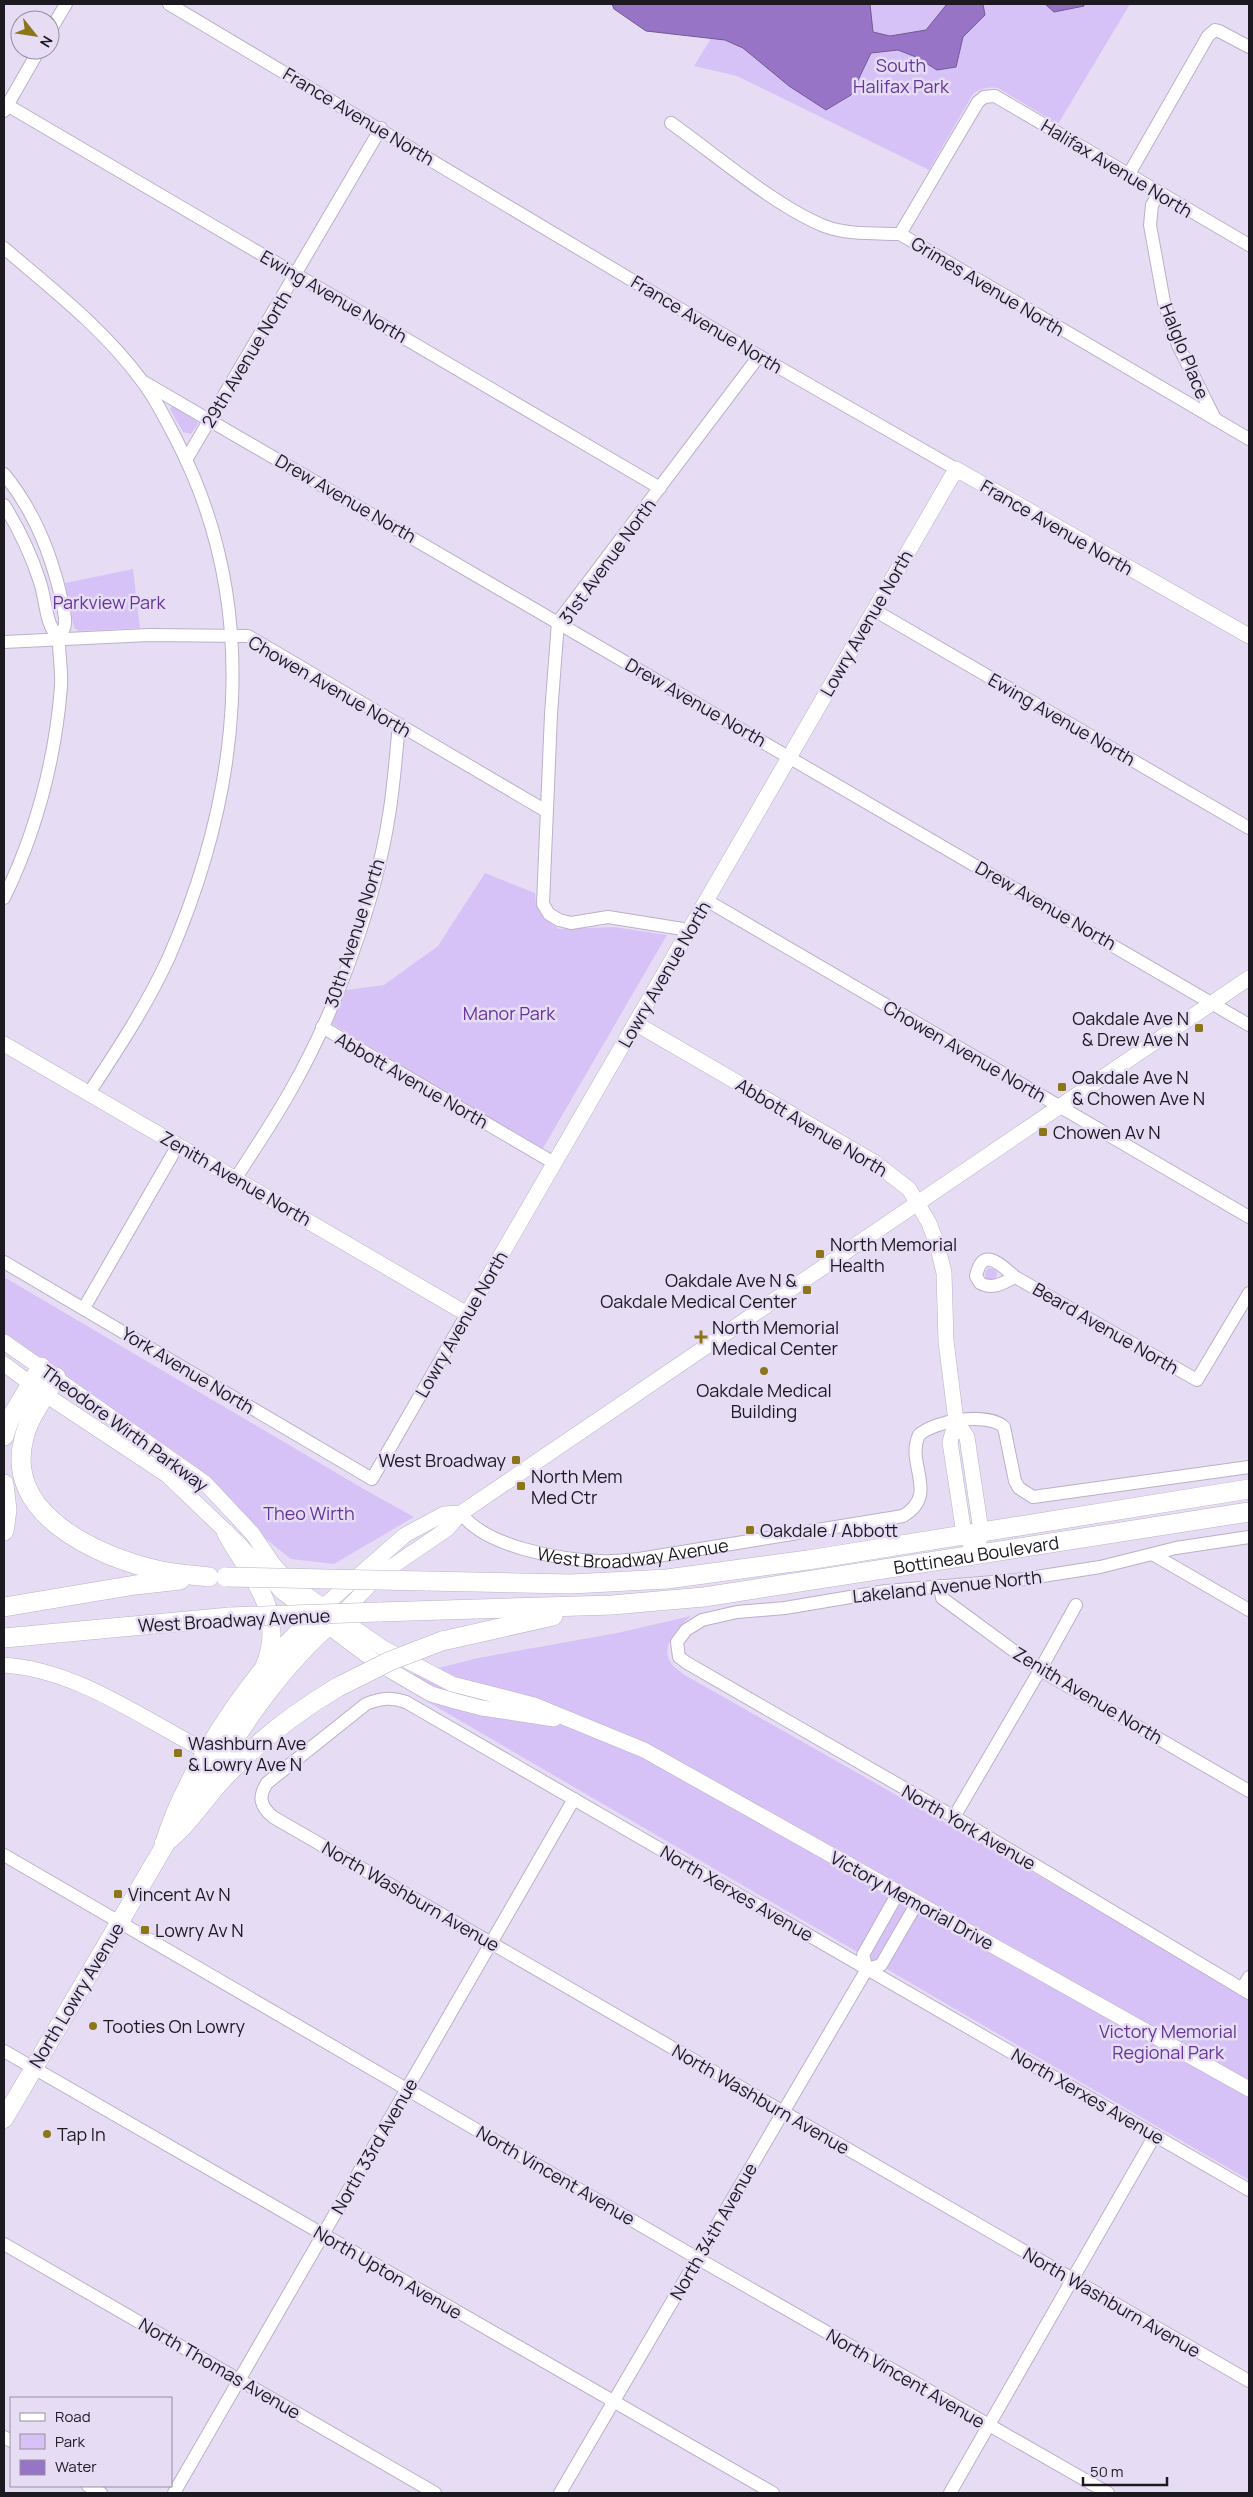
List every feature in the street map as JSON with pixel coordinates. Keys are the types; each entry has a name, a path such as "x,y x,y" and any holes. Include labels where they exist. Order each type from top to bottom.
{"main road":[{"path":"4,1436 9,1421 44,1381"},
{"path":"44,1381 23,1438 21,1468 26,1486 46,1517 55,1526 77,1539 117,1557 154,1569 218,1577"},
{"path":"4,1484 7,1510 4,1531"},
{"name":"Bottineau Boulevard","path":"726,1571 808,1560 972,1532 1249,1490"},
{"name":"Bottineau Boulevard","path":"704,1597 1249,1512"},
{"path":"226,1533 260,1587 266,1604 271,1625 272,1643 262,1671"},
{"name":"West Broadway Avenue","path":"4,1607 135,1585 218,1577 571,1584 643,1581 726,1571"},
{"name":"West Broadway Avenue","path":"4,1638 230,1617 612,1605 704,1597"},
{"path":"164,1844 185,1827 218,1784 246,1757 305,1708 338,1687 390,1661 442,1641 553,1616 608,1612 657,1602"},
{"name":"North Lowry Avenue","path":"164,1844 169,1828 208,1752 235,1707 262,1671 318,1611"},
{"name":"North Lowry Avenue","path":"4,2119 164,1844 192,1808 234,1741 277,1680 333,1622"}],"street":[{"name":"France Avenue North","path":"169,4 381,128 759,356 1249,636"},
{"path":"1129,174 1208,36 1215,30 1225,32 1249,47"},
{"path":"6,108 33,60"},
{"name":"Halifax Avenue North","path":"900,234 978,102 984,97 995,96 1249,245"},
{"name":"Ewing Avenue North","path":"6,108 296,273 660,488"},
{"name":"Grimes Avenue North","path":"671,123 763,189 825,226 842,231 900,234 1249,439"},
{"name":"29th Avenue North","path":"186,460 381,128"},
{"name":"Halglo Place","path":"1160,193 1152,205 1150,225 1164,302 1178,345 1215,420"},
{"path":"4,248 64,298 100,333 142,381 186,460 206,507 220,555 232,635 234,696 228,748 219,802 206,856 189,908 168,959 142,1008 89,1093"},
{"name":"31st Avenue North","path":"689,930 608,917 571,923 559,920 550,914 543,904 546,811 558,622 759,356"},
{"name":"Drew Avenue North","path":"142,381 211,419 1213,1002 1249,1025"},
{"name":"Lowry Avenue North","path":"372,1479 956,469"},
{"path":"4,474 28,510 44,543 56,576 65,623 59,640 61,685 56,730 46,779 31,837 4,898"},
{"path":"4,505 29,552 40,583 49,626 59,640"},
{"name":"Ewing Avenue North","path":"874,610 1249,828"},
{"name":"Chowen Avenue North","path":"4,642 248,636 546,811"},
{"name":"30th Avenue North","path":"236,1178 292,1088 322,1028 344,974 379,858 389,815 399,724"},
{"name":"Chowen Avenue North","path":"706,900 1249,1217"},
{"path":"333,1622 378,1576 447,1529 462,1513 753,1313 918,1204 1249,978"},
{"name":"Abbott Avenue North","path":"635,1023 874,1162 909,1189 937,1244 942,1266 946,1342 956,1421 967,1437 972,1532 977,1554"},
{"name":"Abbott Avenue North","path":"322,1028 554,1164"},
{"name":"Zenith Avenue North","path":"4,1044 467,1314"},
{"path":"84,1308 178,1145"},
{"name":"York Avenue North","path":"4,1262 372,1479"},
{"name":"Beard Avenue North","path":"1015,1277 1197,1380 1249,1292"},
{"name":"Theodore Wirth Parkway","path":"4,1342 44,1381 166,1475 240,1545 282,1592 318,1611 333,1622"},
{"name":"Theodore Wirth Parkway","path":"4,1364 44,1381 205,1483 252,1533 273,1564 318,1611"},
{"name":"West Broadway Avenue","path":"462,1513 469,1523 486,1534 524,1548 601,1561 639,1559 903,1516 916,1506 920,1498 921,1490 915,1448 919,1435 925,1430 956,1421 989,1419 998,1422 1004,1427 1015,1482 1019,1488 1033,1497 1249,1467"},
{"path":"318,1611 405,1535 444,1514 462,1513"},
{"name":"Lakeland Avenue North","path":"687,1663 679,1657 676,1642 686,1630 702,1620 736,1612 785,1608 886,1591 1017,1580 1100,1567 1176,1548 1249,1536"},
{"path":"1154,1555 1249,1610"},
{"name":"Zenith Avenue North","path":"940,1586 942,1598 1040,1670 1249,1791"},
{"path":"954,1817 1076,1605"},
{"name":"Victory Memorial Drive","path":"333,1622 376,1662 431,1694 482,1708 570,1721 644,1750 1249,2089"},
{"name":"North York Avenue","path":"687,1663 954,1817 1246,1991"},
{"path":"4,1665 41,1670 67,1678 208,1752 234,1741"},
{"name":"North Xerxes Avenue","path":"273,1817 264,1810 260,1799 267,1783 366,1704 381,1698 394,1698 406,1702 1249,2190"},
{"name":"North 33rd Avenue","path":"174,2493 574,1799"},
{"name":"North Washburn Avenue","path":"273,1817 1249,2381"},
{"name":"North Vincent Avenue","path":"4,1855 697,2258 1108,2493"},
{"name":"North 34th Avenue","path":"867,1969 863,1955 898,1893"},
{"name":"North 34th Avenue","path":"560,2493 867,1969 881,1965 917,1904"},
{"path":"1246,1991 1249,1977"},
{"name":"North Upton Avenue","path":"4,2051 613,2403 773,2493"},
{"path":"950,2493 988,2424 1033,2352 1155,2135"},
{"name":"North Thomas Avenue","path":"4,2244 435,2493"},
{"path":"90,2487 101,2493"}],"green space":[{"name":"South Halifax Park","path":"732,4 1130,4 1058,124 998,88 982,89 973,94 929,170 737,76 694,66"},
{"path":"172,406 197,421 198,424 191,434 183,432 170,409"},
{"name":"Parkview Park","path":"133,569 140,628 79,631 74,628 65,583"},
{"name":"Manor Park","path":"485,873 535,893 536,904 543,918 559,929 614,927 667,935 542,1150 332,1024 346,990 384,985 438,946"},
{"path":"989,1268 993,1268 997,1274 993,1280 989,1280 985,1276 985,1272"},
{"name":"Theo Wirth","path":"4,1277 414,1517 334,1564 291,1559 37,1356 4,1340"},
{"name":"Victory Memorial Regional Park","path":"691,1616 672,1637 668,1650 668,1657 672,1664 683,1674 1249,1995 1249,2180 390,1680 478,1658 617,1633"}],"water":[{"path":"612,4 870,4 873,32 890,36 926,30 947,4 983,4 985,15 963,37 956,67 937,70 916,57 898,50 871,53 851,95 826,110 789,86 743,48 725,40 646,31 614,9"},
{"path":"1045,4 1084,4 1084,6 1054,12"}],"place":[{"name":"Oakdale Ave N & Drew Ave N","path":"1199,1028"},
{"name":"Oakdale Ave N & Chowen Ave N","path":"1062,1087"},
{"name":"Chowen Av N","path":"1043,1132"},
{"name":"North Memorial Health","path":"820,1254"},
{"name":"Oakdale Ave N & Oakdale Medical Center","path":"807,1290"},
{"name":"North Memorial Medical Center","path":"701,1337"},
{"name":"Oakdale Medical Building","path":"764,1371"},
{"name":"West Broadway","path":"516,1460"},
{"name":"North Mem Med Ctr","path":"521,1486"},
{"name":"Oakdale / Abbott","path":"750,1530"},
{"name":"Washburn Ave & Lowry Ave N","path":"178,1753"},
{"name":"Vincent Av N","path":"118,1894"},
{"name":"Lowry Av N","path":"145,1930"},
{"name":"Tooties On Lowry","path":"93,2026"},
{"name":"Tap In","path":"47,2134"}]}
